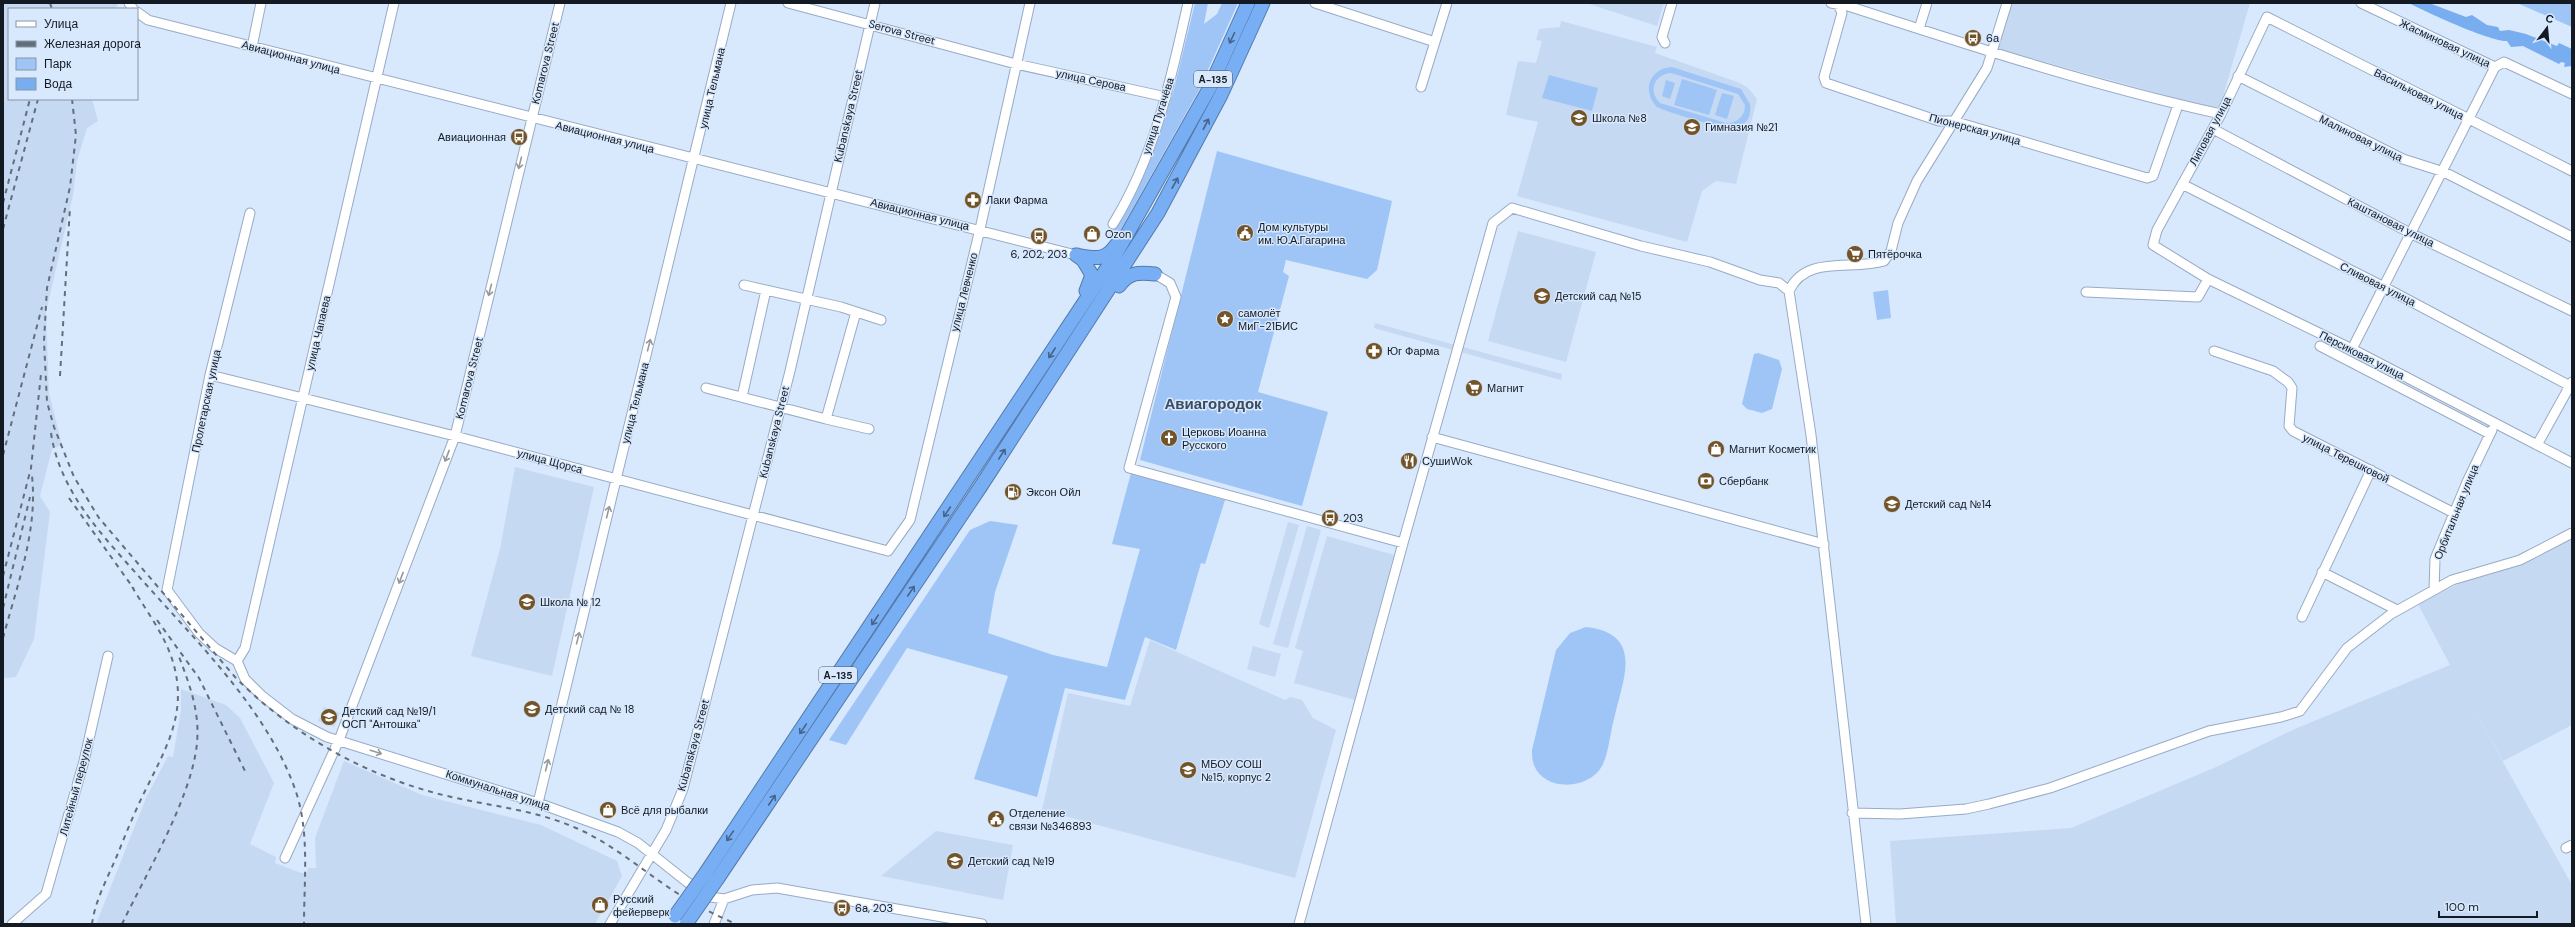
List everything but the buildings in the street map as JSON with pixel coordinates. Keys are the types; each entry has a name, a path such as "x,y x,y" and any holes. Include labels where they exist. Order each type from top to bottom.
{"highway":[{"name":"А-135","path":"672,920 707,871 1073,320 1140,212 1209,89 1248,3"},
{"name":"А-135","path":"686,924 1039,398 1162,207 1221,95 1263,3"},
{"path":"1209,89 1216,80 1223,81 1221,95"},
{"path":"1155,274 1142,266 1139,257 1158,223 1162,207"},
{"path":"1076,255 1099,259 1109,254 1140,212"},
{"path":"1073,320 1077,304 1089,287 1092,275 1083,260 1076,255"},
{"path":"1092,316 1100,312 1128,275 1140,273 1155,274"},
{"path":"1028,389 1029,395 1034,399 1039,398"}],"street":[{"path":"252,47 261,3"},
{"name":"улица Чапаева","path":"237,661 245,648 302,399 378,80 394,3"},
{"name":"Komarova Street","path":"286,858 339,740 455,436 560,3"},
{"name":"улица Тельмана","path":"538,803 695,160 731,3"},
{"name":"Serova Street","path":"788,3 870,23 1016,64"},
{"name":"Kubanskaya Street","path":"610,924 666,830 683,789 807,299 830,193 875,3"},
{"name":"улица Левченко","path":"888,550 910,520 980,229 1030,3"},
{"name":"улица Пугачёва","path":"1113,224 1150,147 1166,97 1188,3"},
{"path":"1315,3 1435,42"},
{"path":"1421,87 1447,3"},
{"path":"1665,43 1662,37 1672,3"},
{"path":"1919,29 1926,3"},
{"path":"1866,924 1852,813 1824,544 1811,436 1789,291 1794,279 1806,272 1820,268 1874,264 1884,261 1891,251 1898,223 1917,181 1987,68 2007,3"},
{"name":"Жасминовая улица","path":"2361,3 2495,67 2504,62 2572,94"},
{"name":"Пионерская улица","path":"2178,105 2153,176 2147,178 1953,121 1939,120 1826,83 1824,78 1842,13 1842,4 1993,52 2178,105 2221,114"},
{"name":"Авиационная улица","path":"138,13 148,20 378,80 695,160 980,229 1076,255"},
{"name":"Липовая улица","path":"2153,245 2157,230 2221,114 2267,17"},
{"name":"Васильковая улица","path":"2267,17 2572,171"},
{"name":"улица Серова","path":"1016,64 1166,97"},
{"path":"2352,349 2444,172 2495,67"},
{"name":"Малиновая улица","path":"2238,76 2403,159 2444,172 2572,238"},
{"name":"Каштановая улица","path":"2213,129 2412,234 2572,311"},
{"name":"Сливовая улица","path":"2182,184 2384,287 2571,385"},
{"path":"1299,924 1432,437 1493,223 1512,208 1641,246 1710,262 1760,280 1779,283 1789,291"},
{"name":"Пролетарская улица","path":"237,661 215,648 199,633 167,590 210,375 250,213"},
{"name":"Персиковая улица","path":"2153,245 2208,279 2352,349 2496,422 2572,463"},
{"path":"1155,274 1170,283 1176,297 1129,468 1403,543"},
{"path":"2086,292 2198,297 2208,279"},
{"path":"744,285 807,299 881,320"},
{"path":"742,397 766,290"},
{"path":"826,419 856,312"},
{"path":"2320,346 2490,434"},
{"name":"улица Терешковой","path":"2214,351 2273,371 2288,382 2292,388 2289,426 2293,431 2454,513"},
{"name":"улица Щорса","path":"210,375 455,436 616,480 753,514 888,550"},
{"path":"2537,445 2571,385"},
{"path":"706,388 869,429"},
{"name":"Орбитальная улица","path":"2434,590 2435,559 2454,513 2496,422"},
{"path":"1432,437 1824,544"},
{"path":"2302,617 2371,470"},
{"path":"1852,813 1900,814 1978,806 2050,788 2209,730 2300,711 2347,648 2397,610 2452,580 2520,560 2572,533"},
{"path":"2322,572 2397,610"},
{"name":"Литейный переулок","path":"12,924 46,894 84,761 108,656"},
{"name":"Коммунальная улица","path":"237,661 245,679 261,695 292,718 327,737 538,803 618,832 651,853 699,890 711,897 724,900"},
{"path":"714,924 724,900 752,890 777,888 982,924"}],"shaded area":[{"path":"3,3 118,3 116,8 8,8 8,100 92,100 98,121 87,128 77,161 73,195 46,312 49,393 62,445 52,449 40,496 50,512 34,639 16,677 3,677"},
{"path":"1586,3 1664,3 1657,26"},
{"path":"2011,3 2250,3 2219,110 1997,49"},
{"path":"1561,21 1657,47 1655,53 1740,83 1748,88 1757,99 1736,184 1716,181 1702,191 1687,242 1517,196 1538,122 1506,115 1518,61 1536,63 1542,41 1536,40 1539,29 1560,27"},
{"name":"Детский сад №15","path":"1518,231 1596,252 1566,362 1488,341"},
{"path":"1375,323 1562,374 1561,380 1374,328"},
{"name":"Школа № 12","path":"515,467 594,487 552,676 471,656 500,549"},
{"path":"1288,522 1299,525 1269,628 1259,624"},
{"path":"1307,526 1321,530 1288,648 1273,644"},
{"path":"1327,536 1394,555 1355,700 1294,683 1303,651 1295,648"},
{"path":"2572,539 2572,725 2503,761 2463,689 2503,762 2572,885 2572,924 1896,924 1890,841 2071,828 2214,768 2297,728 2450,665 2418,604 2468,579"},
{"name":"МБОУ СОШ №15, корпус 2","path":"1150,640 1285,700 1290,697 1302,700 1313,718 1336,730 1295,878 1042,810 1068,693 1130,706"},
{"path":"1253,646 1281,654 1275,677 1247,669"},
{"path":"181,689 226,705 240,718 274,783 250,844 276,857 275,863 301,873 307,873 308,868 316,868 315,838 344,761 422,795 541,825 617,861 622,876 595,924 96,924 146,798 168,756 173,757 181,710"},
{"name":"Детский сад №19/1 ОСП \"Антошка\"","path":"324,707 340,713 334,727 318,721"},
{"name":"Детский сад №19","path":"936,831 1013,845 1003,900 881,876"}],"green space":[{"path":"1195,3 1208,3 1204,24 1217,14 1222,3 1238,3 1199,90 1116,238 1108,238 1159,136 1174,89"},
{"path":"2517,3 2572,3 2572,27"},
{"path":"1672,67 1741,89 1750,104 1749,115 1745,123 1730,127 1720,126 1692,119 1657,107 1652,101 1650,94 1650,81 1658,71 1664,68","holes":["1671,73 1738,94 1745,105 1744,113 1734,122 1726,123 1660,103 1656,98 1654,88 1657,80 1661,76"]},
{"path":"1549,75 1598,88 1592,111 1542,98"},
{"path":"1682,79 1717,90 1709,115 1674,105"},
{"path":"1666,80 1675,83 1670,99 1662,96"},
{"path":"1722,93 1734,96 1727,119 1715,115"},
{"path":"1217,151 1392,201 1377,270 1367,279 1286,260 1283,272 1289,276 1258,392 1328,412 1302,506 1140,460"},
{"path":"1888,290 1891,318 1877,320 1873,292"},
{"path":"1758,353 1779,360 1782,369 1772,409 1762,413 1747,409 1742,404 1754,354"},
{"path":"1131,473 1225,500 1205,564 1201,563 1176,650 1145,637 1125,700 1065,688 1037,797 974,779 1008,676 907,648 846,745 829,740 970,530 990,521 1018,525 995,592 988,633 1053,655 1107,667 1140,549 1112,544"},
{"path":"1586,627 1605,631 1617,639 1623,649 1626,661 1625,674 1608,749 1602,766 1596,774 1587,780 1567,785 1556,784 1539,774 1533,763 1532,750 1556,650 1570,633"}],"water":[{"path":"2409,3 2429,3 2466,17 2472,15 2487,25 2498,27 2500,31 2509,30 2526,34 2557,46 2559,43 2572,49 2572,66 2564,67 2565,63 2561,62 2559,64 2523,46 2511,47 2507,41 2487,37 2473,32"}],"railway":[{"path":"50,3 52,8"},
{"path":"3,203 30,100"},
{"path":"3,229 38,100"},
{"path":"72,100 76,135 70,187 47,288 44,341 47,402 54,427 74,477 99,518 235,677 280,717 305,734 358,764 386,777 414,787 460,799 543,816 590,834 691,902 736,924"},
{"path":"60,376 70,207"},
{"path":"3,455 42,307"},
{"path":"3,576 31,468 41,374"},
{"path":"51,433 56,455 64,475 74,495 86,513 113,547 229,678 267,732 283,760 295,789 303,822 305,856 304,924"},
{"path":"3,638 20,578 29,537 33,497 32,476"},
{"path":"3,608 30,497"},
{"path":"69,498 134,589"},
{"path":"92,924 102,890 137,808 167,745 176,714 178,698 177,680 173,662 165,642 131,585"},
{"path":"157,620 199,678 245,771"},
{"path":"122,924 167,835 187,787 193,764 197,743 197,720 190,686 178,654"}],"place":[{"name":"6а","path":"1973,38"},
{"name":"Школа №8","path":"1579,118"},
{"name":"Гимназия №21","path":"1692,127"},
{"name":"Авиационная","path":"519,137"},
{"name":"Лаки Фарма","path":"973,200"},
{"name":"Дом культуры им. Ю.А.Гагарина","path":"1245,233"},
{"name":"Ozon","path":"1092,234"},
{"name":"6, 202, 203","path":"1039,236"},
{"name":"Пятёрочка","path":"1855,254"},
{"name":"Детский сад №15","path":"1542,296"},
{"name":"самолёт МиГ-21БИС","path":"1225,319"},
{"name":"Юг Фарма","path":"1374,351"},
{"name":"Магнит","path":"1474,388"},
{"name":"Церковь Иоанна Русского","path":"1169,438"},
{"name":"Магнит Косметик","path":"1716,449"},
{"name":"СушиWok","path":"1409,461"},
{"name":"Сбербанк","path":"1706,481"},
{"name":"Эксон Ойл","path":"1013,492"},
{"name":"Детский сад №14","path":"1892,504"},
{"name":"203","path":"1330,518"},
{"name":"Школа № 12","path":"527,602"},
{"name":"Детский сад № 18","path":"532,709"},
{"name":"Детский сад №19/1 ОСП \"Антошка\"","path":"329,717"},
{"name":"МБОУ СОШ №15, корпус 2","path":"1188,770"},
{"name":"Всё для рыбалки","path":"608,810"},
{"name":"Отделение связи №346893","path":"996,819"},
{"name":"Детский сад №19","path":"955,861"},
{"name":"Русский фейерверк","path":"600,905"},
{"name":"6a, 203","path":"842,908"}],"district":[{"name":"Авиагородок","path":"1213,404"}]}
